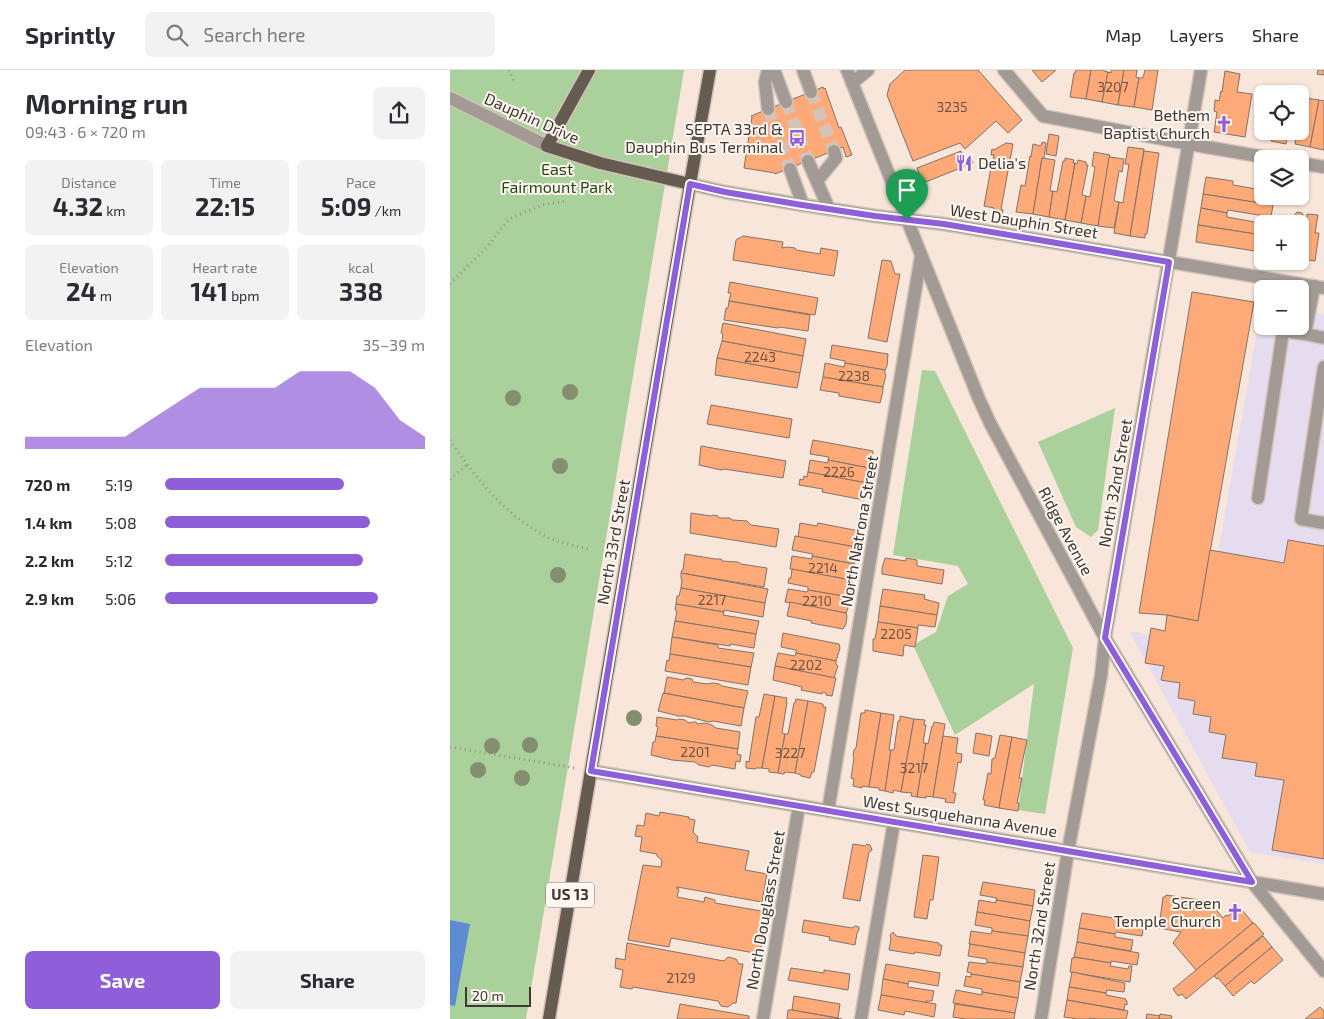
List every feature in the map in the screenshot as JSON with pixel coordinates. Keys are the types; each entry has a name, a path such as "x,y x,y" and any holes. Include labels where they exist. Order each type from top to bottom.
{"main road":[{"path":"547,146 589,70"},
{"name":"North 33rd Street","path":"549,1019 710,70"},
{"name":"Dauphin Drive","path":"547,146 573,155 690,184"}],"street":[{"path":"768,70 765,82 768,109"},
{"path":"774,70 786,102"},
{"path":"803,70 811,92"},
{"name":"Ridge Avenue","path":"847,70 978,399 990,423 1105,638 1252,882 1324,971"},
{"path":"852,83 868,70"},
{"path":"1004,70 1043,116 1254,155"},
{"name":"North 32nd Street","path":"1041,1019 1068,851 1101,676 1105,638 1202,70"},
{"name":"Dauphin Drive","path":"450,98 547,146"},
{"path":"817,181 836,158 834,151"},
{"path":"808,161 829,209"},
{"path":"1309,164 1324,167"},
{"path":"790,169 802,205"},
{"name":"West Dauphin Street","path":"690,184 802,205 944,224 1319,287"},
{"name":"North Natrona Street","path":"828,811 921,256"},
{"path":"1309,321 1319,287"},
{"path":"1258,498 1282,335"},
{"path":"1309,335 1324,338"},
{"path":"1324,367 1301,520 1324,523"},
{"name":"West Susquehanna Avenue","path":"591,771 1324,894"},
{"name":"North Douglass Street","path":"763,1019 799,806"},
{"path":"861,1019 894,822"}],"path":[{"path":"509,70 514,82"},
{"path":"450,284 487,247 510,219 542,206 566,201"},
{"path":"450,440 467,465 505,506 528,526 553,539 589,549"},
{"path":"450,479 467,465"},
{"path":"450,747 591,771"}],"shaded area":[{"path":"1309,312 1324,314 1324,864 1250,852 1129,631 1202,644 1256,335 1309,335"}],"green space":[{"name":"East Fairmount Park","path":"450,70 684,70 526,1019 450,1019"},
{"path":"922,370 935,371 1073,648 1045,814 1018,810 1034,684 955,735 913,645 936,632 948,596 968,584 958,566 893,555"},
{"path":"1115,408 1098,530 1091,537 1076,527 1038,442"}],"water":[{"path":"450,920 470,924 455,1006 450,1005"}],"building":[{"path":"905,70 978,70 1022,120 1008,133 996,121 965,149 960,143 913,161 887,95 890,84"},
{"path":"1032,70 1056,70 1042,82"},
{"path":"1076,70 1091,70 1086,99 1070,97"},
{"path":"1091,70 1104,70 1108,72 1102,102 1086,99"},
{"path":"1111,70 1124,70 1118,105 1102,102 1108,72 1111,73"},
{"path":"1124,70 1137,70 1136,77 1139,78 1134,107 1118,105"},
{"path":"1145,70 1158,70 1152,110 1134,107 1139,78 1143,78"},
{"path":"1318,70 1324,70 1324,75 1317,74"},
{"path":"1225,71 1240,74 1237,92 1252,94 1245,137 1214,132 1217,112 1214,111 1215,100 1219,101"},
{"name":"SEPTA 33rd & Dauphin Bus Terminal","path":"823,87 852,155 846,157 843,147 775,174 744,168 751,116"},
{"path":"1309,98 1319,100 1310,147 1295,144 1296,140 1309,140"},
{"path":"1319,100 1324,101 1324,150 1310,147"},
{"path":"1049,134 1059,136 1056,156 1046,154"},
{"path":"1271,140 1287,140 1286,144"},
{"path":"1042,142 1046,143 1033,214 1016,212 1021,185 1025,186 1033,144 1041,146"},
{"path":"1006,143 1013,144 1001,209 1003,210 1002,214 993,213 994,208 984,206 994,155 991,155 992,149 994,150"},
{"path":"1128,147 1144,149 1130,236 1114,233 1119,202 1123,203 1129,164 1125,164"},
{"path":"961,151 964,160 971,157 973,163 923,183 917,168"},
{"path":"1144,151 1159,153 1145,238 1130,236"},
{"path":"1094,152 1110,155 1098,226 1081,223 1086,196 1090,197 1095,167 1092,166"},
{"path":"1109,157 1124,159 1122,172 1119,171 1114,201 1119,202 1114,228 1098,226"},
{"path":"1042,158 1055,160 1050,191 1053,191 1049,217 1033,214"},
{"path":"1065,158 1074,160 1073,163 1075,163 1065,220 1049,217 1053,191 1057,192"},
{"path":"1078,160 1086,162 1086,165 1088,165 1082,195 1086,196 1081,223 1065,220 1075,163 1077,164"},
{"path":"1206,177 1233,181 1233,185 1254,189 1254,202 1203,194"},
{"path":"1203,194 1254,202 1254,205 1273,205 1271,215 1228,210 1227,213 1201,208"},
{"path":"1201,208 1227,213 1227,217 1254,222 1254,234 1198,225"},
{"path":"1297,212 1303,215 1295,215"},
{"path":"1307,214 1318,215 1315,233 1319,233 1315,261 1309,260 1309,215"},
{"path":"1198,225 1254,234 1254,251 1196,242"},
{"path":"743,236 783,242 782,248 795,248 796,250 820,254 821,248 838,251 834,276 733,260 736,240"},
{"path":"882,260 891,261 895,274 900,274 887,342 868,338"},
{"path":"730,282 818,298 815,315 729,301 731,293 728,293"},
{"path":"1192,292 1254,302 1198,621 1167,615 1139,613"},
{"path":"729,301 810,315 808,331 724,320"},
{"path":"723,323 806,339 803,356 722,341"},
{"path":"722,341 803,356 800,373 717,358"},
{"path":"832,345 888,354 887,366 885,370 845,363 845,361 830,358"},
{"path":"717,358 800,373 797,388 715,375"},
{"path":"825,363 844,367 845,363 885,370 886,375 883,387 823,377"},
{"path":"823,377 883,387 880,403 839,396 839,393 820,390"},
{"path":"711,405 792,419 789,438 707,424"},
{"path":"813,440 873,451 872,463 869,468 828,460 829,457 810,454"},
{"path":"701,446 786,461 783,478 721,470 699,465"},
{"path":"810,460 828,463 828,460 869,468 869,478 867,483 808,472"},
{"path":"808,472 867,483 868,488 864,500 822,492 823,489 799,485 800,479 803,480 804,476 807,477"},
{"path":"691,513 747,521 751,525 779,529 776,547 690,533"},
{"path":"800,523 817,526 818,523 859,531 860,535 856,547 798,537"},
{"path":"795,536 856,547 858,551 857,558 854,564 792,550"},
{"path":"1288,540 1324,546 1324,859 1272,850 1284,780 1255,776 1257,763 1222,758 1226,735 1209,732 1211,717 1193,714 1195,701 1178,698 1180,683 1161,680 1164,666 1145,663 1151,628 1165,631 1167,615 1198,621 1210,550 1284,563"},
{"path":"685,554 767,568 764,587 681,573"},
{"path":"792,556 812,559 812,556 854,564 854,574 851,580 790,569"},
{"path":"885,558 906,561 906,558 917,560 917,566 944,570 942,584 882,574"},
{"path":"792,569 851,580 853,585 849,597 808,590 808,587 788,583 789,578 791,578"},
{"path":"681,573 768,589 765,603 681,588"},
{"path":"681,588 765,603 763,617 676,604"},
{"path":"788,589 807,592 808,590 849,597 848,608 846,613 785,602"},
{"path":"883,589 925,595 924,599 939,603 937,615 880,606"},
{"path":"790,602 846,613 846,624 843,629 787,616"},
{"path":"676,604 724,612 723,615 759,621 756,634 675,621"},
{"path":"880,606 937,615 935,627 918,625 918,628 878,622"},
{"path":"675,621 756,634 754,648 672,637"},
{"path":"878,622 918,628 915,647 904,645 903,656 873,651 873,639 875,639"},
{"path":"783,633 839,644 840,648 836,661 796,653 796,650 781,647"},
{"path":"672,637 718,645 718,648 754,653 751,667 670,654"},
{"path":"778,653 795,656 796,653 836,661 838,666 834,678 775,666"},
{"path":"670,654 751,667 748,685 665,671"},
{"path":"775,666 836,678 832,696 826,695 823,692 822,694 801,690 802,687 773,680"},
{"path":"667,677 683,680 687,678 692,679 693,682 713,683 748,691 744,708 664,693"},
{"path":"663,693 744,708 741,726 709,722 658,711"},
{"path":"764,694 775,696 762,768 746,768 746,761 749,762 756,717 759,717"},
{"path":"775,696 787,698 782,733 785,734 778,773 769,772 769,769 762,768"},
{"path":"796,699 808,701 795,773 778,773 785,734 788,734"},
{"path":"808,701 823,704 823,707 826,707 814,772 812,772 810,778 795,773"},
{"path":"865,710 881,713 869,787 862,786 862,788 853,786 854,779 851,778 861,713 865,713"},
{"path":"881,713 894,715 885,791 869,787"},
{"path":"900,716 914,719 901,792 894,790 893,793 885,791 891,750 894,750"},
{"path":"657,717 685,720 690,723 696,722 697,724 705,723 716,728 740,732 738,749 656,736 658,727 656,726"},
{"path":"914,719 925,720 924,725 926,725 923,743 926,743 917,797 911,796 912,793 901,792"},
{"path":"934,722 945,724 933,797 917,797 926,743 928,744"},
{"path":"976,733 992,736 989,756 973,753"},
{"path":"1000,735 1012,737 999,808 984,805 985,800 983,800 988,773 991,774 992,759 995,758"},
{"path":"656,736 738,749 737,754 741,755 740,762 736,761 735,769 712,765 709,767 695,762 672,760 651,755"},
{"path":"943,736 958,738 956,753 962,754 961,763 958,762 953,793 956,793 954,803 945,802 946,799 933,797"},
{"path":"1012,737 1027,740 1019,778 1022,778 1017,803 1019,803 1018,811 999,808"},
{"path":"660,812 689,817 689,819 695,820 693,832 698,837 697,842 749,851 745,870 767,874 762,902 676,888 679,889 677,897 704,902 705,897 715,900 715,903 767,912 760,954 671,938 669,947 628,940 643,865 661,867 662,860 657,854 640,851 642,837 635,836 637,825 644,826 646,813 659,816"},
{"path":"853,844 865,846 867,844 870,845 872,850 869,852 860,901 843,898"},
{"path":"923,855 939,857 933,900 930,900 927,919 914,917"},
{"path":"983,882 1035,890 1033,906 996,900 997,898 980,895"},
{"path":"1166,895 1214,902 1213,907 1217,906 1220,909 1217,911 1223,918 1236,910 1242,910 1253,923 1196,970 1173,943 1181,932 1159,928 1163,897"},
{"path":"979,900 996,903 996,900 1033,906 1030,921 977,912"},
{"path":"977,912 1030,921 1028,936 992,931 992,928 975,925"},
{"path":"1082,913 1144,924 1142,936 1079,928"},
{"path":"804,920 852,928 855,926 859,927 855,945 829,940 830,937 802,932"},
{"path":"1253,923 1264,934 1186,999 1182,994 1178,996 1173,989"},
{"path":"1079,928 1115,934 1115,937 1133,940 1131,951 1077,942"},
{"path":"971,931 991,934 992,931 1028,936 1025,953 969,944"},
{"path":"893,932 896,936 939,943 939,945 942,945 940,956 889,950 890,935"},
{"path":"1263,936 1272,947 1225,986 1214,976"},
{"path":"1077,942 1139,953 1137,965 1074,957"},
{"path":"627,943 724,961 728,957 736,959 739,964 743,964 736,1003 728,1007 721,1006 718,1001 633,987 632,989 620,987 623,970 615,968 616,958 625,960"},
{"path":"970,944 1025,953 1023,967 987,962 987,959 968,956"},
{"path":"1272,947 1283,960 1254,984 1251,981 1233,996 1225,986"},
{"path":"1072,958 1111,963 1110,966 1128,969 1129,966 1132,966 1130,982 1070,972"},
{"path":"969,962 986,964 987,962 1023,967 1020,982 971,974 967,972"},
{"path":"886,964 940,973 938,986 909,981 908,984 883,979"},
{"path":"791,968 824,973 824,970 850,974 848,990 788,980"},
{"path":"1072,972 1125,983 1124,992 1107,990 1106,993 1069,987"},
{"path":"971,974 1020,982 1018,998 982,992 982,989 964,986 966,976 971,977"},
{"path":"883,979 908,984 908,987 934,991 932,1001 926,1001 926,1003 881,995"},
{"path":"1069,987 1106,993 1106,995 1126,999 1127,1005 1125,1004 1124,1010 1067,1000"},
{"path":"956,990 982,995 982,992 1018,998 1015,1013 953,1003"},
{"path":"881,995 936,1004 934,1017 905,1011 904,1015 878,1010"},
{"path":"794,996 840,1004 838,1018 792,1010"},
{"path":"1067,1000 1128,1011 1126,1019 1077,1019 1064,1017"},
{"path":"680,1004 749,1016 749,1019 677,1019"},
{"path":"955,1004 1015,1013 1014,1019 966,1019 953,1017"},
{"path":"1320,1007 1324,1011 1324,1019 1305,1019"},
{"path":"788,1010 792,1010 842,1019 787,1019"},
{"path":"1147,1014 1160,1016 1159,1019 1146,1019"},
{"path":"1160,1014 1172,1016 1171,1019 1159,1019"}],"tunnel":[{"path":"811,92 834,151"},
{"path":"786,102 808,161"},
{"path":"768,109 790,169"}],"place":[{"name":"Bethem Baptist Church","path":"1224,124"},
{"name":"SEPTA 33rd & Dauphin Bus Terminal","path":"797,138"},
{"name":"Delia's","path":"964,163"},
{"name":"Screen Temple Church","path":"1235,912"}],"route":[{"path":"690,184 802,205 907,220 944,224 1169,262 1105,638 1252,882 591,771 690,184"}]}
